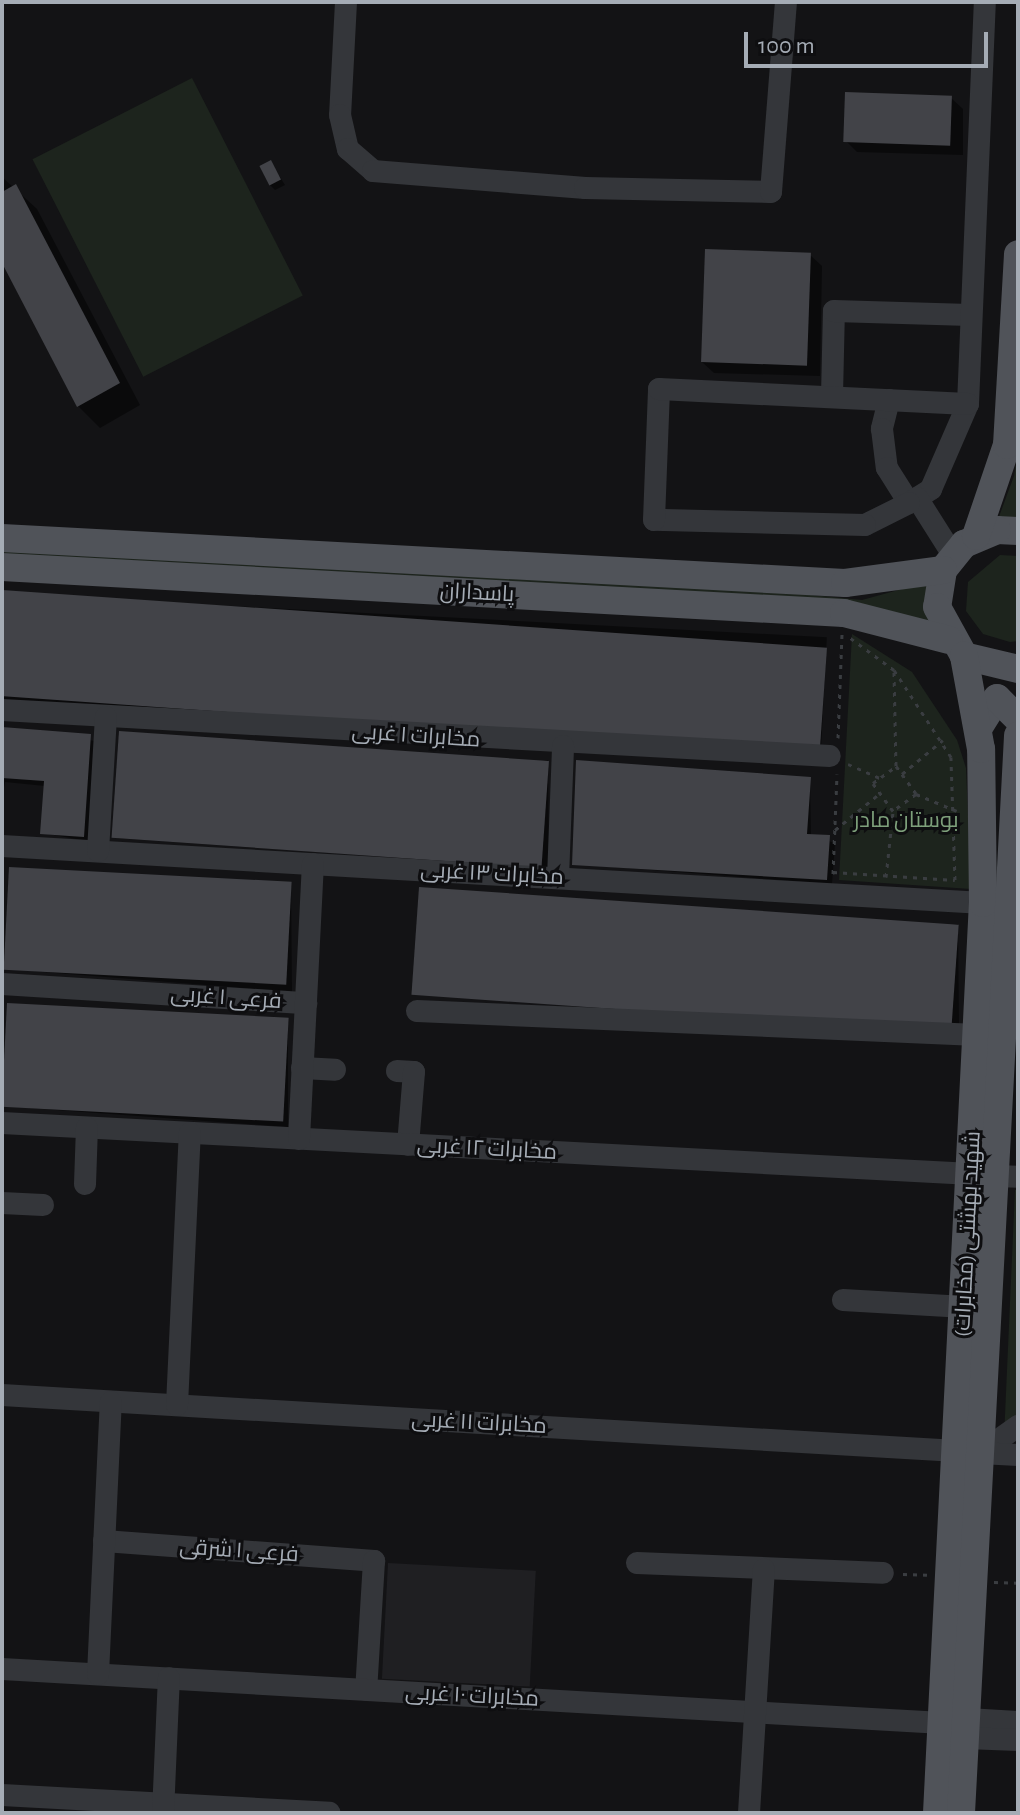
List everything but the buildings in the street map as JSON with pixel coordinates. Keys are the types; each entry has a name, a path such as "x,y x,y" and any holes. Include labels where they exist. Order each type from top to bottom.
{"main road":[{"path":"948,562 976,536 1007,445 1018,254"},
{"path":"976,536 1018,531"},
{"name":"پاسداران","path":"2,538 845,583 948,562"},
{"name":"شهید بهشتی (مخابرات)","path":"948,562 937,607 957,648 979,727 982,825 1003,907 977,1035 995,1175"},
{"name":"پاسداران","path":"2,567 844,613 1018,669"},
{"path":"979,727 997,698 1018,719"},
{"name":"شهید بهشتی (مخابرات)","path":"937,1813 958,1727 976,1308 995,1175 1003,907 1018,736"},
{"name":"شهید بهشتی (مخابرات)","path":"961,1813 950,1576 968,1452"}],"street":[{"path":"346,2 340,115 348,149 373,171 585,188 771,192 786,2"},
{"path":"968,404 659,389 654,520 865,525 931,489 968,404 985,2"},
{"path":"832,396 834,311 970,315"},
{"path":"889,400 882,429 887,468 913,501 948,562"},
{"name":"مخابرات ۱ غربی","path":"2,710 563,746 830,756"},
{"path":"98,851 106,717"},
{"path":"558,878 563,746"},
{"name":"مخابرات ۱۳ غربی","path":"2,846 558,878 886,886 1003,907"},
{"path":"299,1139 313,864"},
{"name":"فرعی ۱ غربی","path":"2,984 306,1003"},
{"path":"417,1011 977,1035"},
{"path":"302,1068 335,1070"},
{"path":"397,1071 414,1072 408,1145"},
{"name":"مخابرات ۱۲ غربی","path":"2,1123 995,1175"},
{"path":"85,1184 87,1128"},
{"path":"177,1405 190,1133"},
{"path":"2,1203 43,1205"},
{"path":"843,1300 976,1308"},
{"name":"مخابرات ۱۱ غربی","path":"2,1395 1018,1455"},
{"path":"98,1674 111,1402"},
{"path":"968,1452 1018,1426"},
{"name":"فرعی ۱ شرقی","path":"104,1541 374,1561 366,1690"},
{"path":"637,1563 883,1573"},
{"path":"749,1813 764,1569"},
{"name":"مخابرات ۱۰ غربی","path":"2,1669 755,1712 958,1727"},
{"path":"163,1808 169,1678"},
{"path":"958,1727 1018,1722"},
{"path":"958,1727 1018,1740"},
{"path":"2,1795 163,1808 330,1813"}],"path":[{"path":"833,872 886,886 955,880 955,810 943,740 894,670 842,633"},
{"path":"894,670 896,766 916,794 982,825"},
{"path":"902,774 943,740"},
{"path":"830,756 880,778"},
{"path":"886,886 893,811 873,783 896,766"},
{"path":"835,830 880,793"},
{"path":"893,811 916,794"},
{"path":"883,1573 950,1576"}],"shaded area":[{"path":"388,1563 536,1571 530,1687 382,1679"}],"green space":[{"path":"192,78 303,295 143,377 33,159"},
{"path":"1018,452 1018,520 997,522 1014,476"},
{"path":"2,551 741,588 862,600 935,580 932,628 2,564"},
{"path":"1000,555 1018,556 1018,641 1010,642 983,634 966,611 968,582"},
{"name":"بوستان مادر","path":"852,634 912,672 957,740 966,768 971,889 839,880"},
{"path":"1015,1190 1018,1190 1018,1438 1004,1438"}]}
